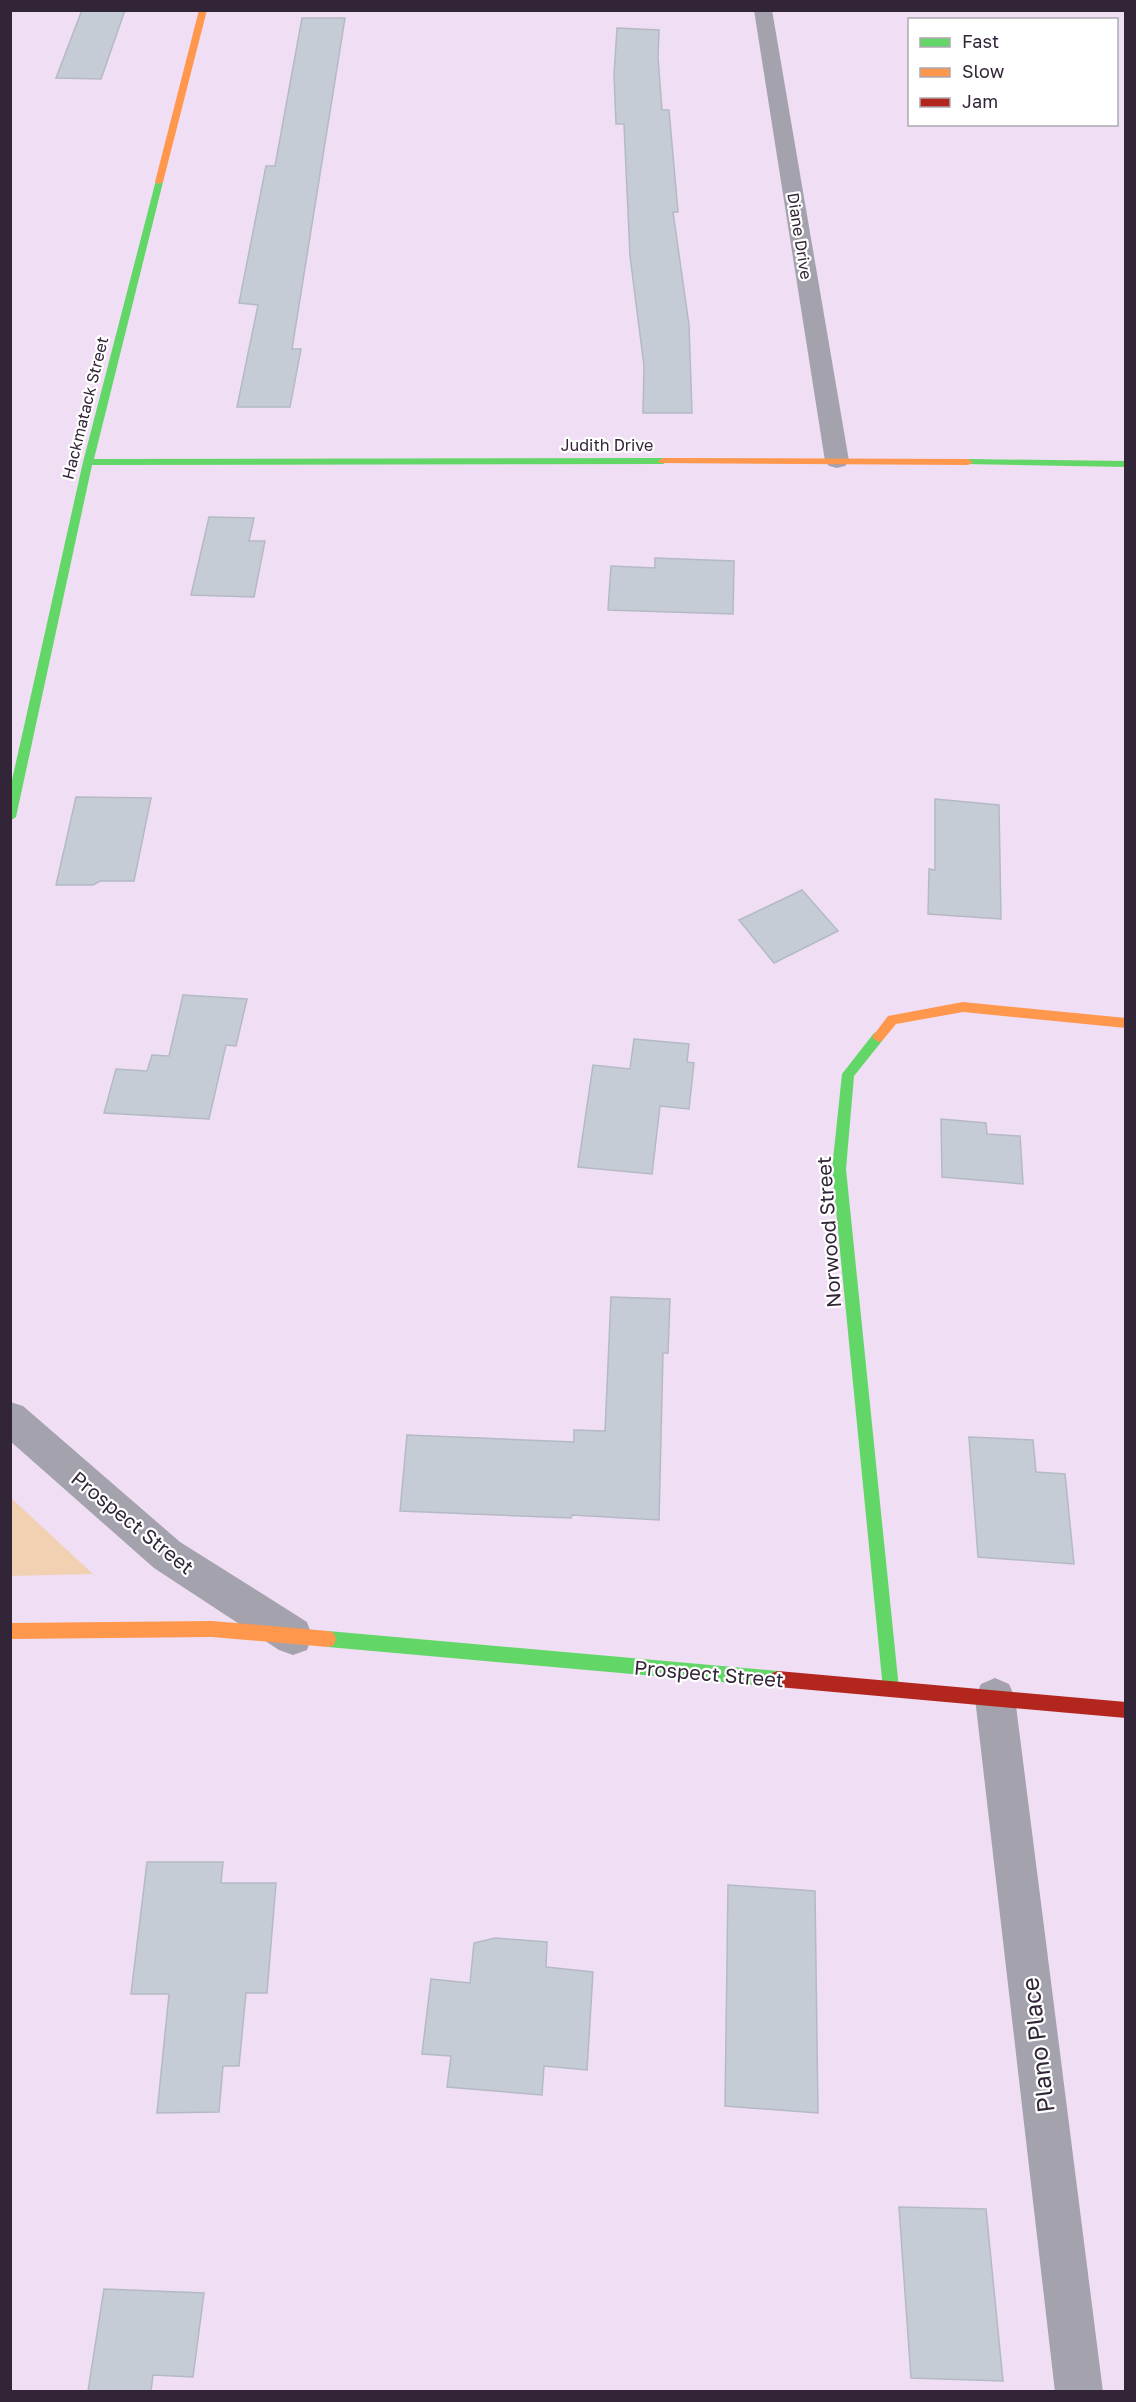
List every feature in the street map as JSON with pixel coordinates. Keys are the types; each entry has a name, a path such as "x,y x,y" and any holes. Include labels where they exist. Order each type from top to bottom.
{"street":[{"name":"Hackmatack Street","path":"10,817 88,462 203,10"},
{"name":"Diane Drive","path":"763,10 837,461"},
{"name":"Judith Drive","path":"88,462 837,461 1125,464"},
{"name":"Norwood Street","path":"891,1689 839,1168 848,1074 892,1020 963,1007 1125,1023"},
{"name":"Prospect Street","path":"10,1418 168,1555 293,1636"},
{"name":"Prospect Street","path":"10,1631 212,1629 1125,1710"},
{"name":"Plano Place","path":"995,1698 1079,2391"}],"shaded area":[{"path":"11,1498 93,1574 11,1576"}],"building":[{"path":"82,10 125,10 101,79 56,78"},
{"path":"302,18 345,18 292,349 301,349 290,407 237,407 258,305 239,303 266,166 275,166"},
{"path":"617,28 659,30 658,58 662,110 669,110 678,212 673,212 689,325 692,413 643,413 644,366 630,256 624,124 616,124 614,75"},
{"path":"209,517 254,518 249,541 265,541 254,597 191,595"},
{"path":"655,558 734,561 733,614 608,610 611,566 655,568"},
{"path":"76,797 151,798 134,881 100,881 93,885 56,885"},
{"path":"935,799 999,805 1001,919 928,914 929,869 935,870"},
{"path":"802,890 838,931 774,963 739,920"},
{"path":"183,995 247,999 236,1046 226,1045 209,1119 104,1113 116,1069 147,1071 152,1055 169,1056"},
{"path":"634,1039 689,1044 687,1062 694,1063 689,1109 660,1106 652,1174 578,1167 593,1065 630,1069"},
{"path":"941,1119 986,1123 987,1134 1020,1136 1023,1184 942,1177"},
{"path":"611,1297 670,1299 668,1353 663,1353 659,1520 572,1515 571,1518 400,1511 407,1435 574,1442 574,1430 605,1431"},
{"path":"969,1437 1033,1440 1036,1472 1065,1474 1074,1564 978,1557"},
{"path":"147,1862 223,1862 221,1883 276,1883 267,1993 246,1993 239,2066 223,2066 219,2112 157,2113 169,1994 131,1994"},
{"path":"728,1885 815,1891 818,2113 725,2106"},
{"path":"495,1938 547,1942 546,1967 593,1972 587,2070 544,2066 542,2095 447,2087 451,2056 422,2054 431,1979 470,1983 474,1943"},
{"path":"899,2207 986,2209 1003,2381 911,2378"},
{"path":"104,2289 204,2293 193,2377 153,2375 151,2391 88,2391"}],"traffic: fast":[{"path":"10,817 88,462 159,182"},
{"path":"88,462 663,461"},
{"path":"968,462 1126,464"},
{"path":"878,1037 848,1074 839,1169 891,1689"},
{"path":"328,1639 778,1679"}],"traffic: slow":[{"path":"159,182 203,10"},
{"path":"663,461 968,462"},
{"path":"878,1037 892,1020 963,1007 1126,1023"},
{"path":"10,1631 212,1629 328,1639"}],"traffic: jam":[{"path":"778,1679 1126,1710"}]}
